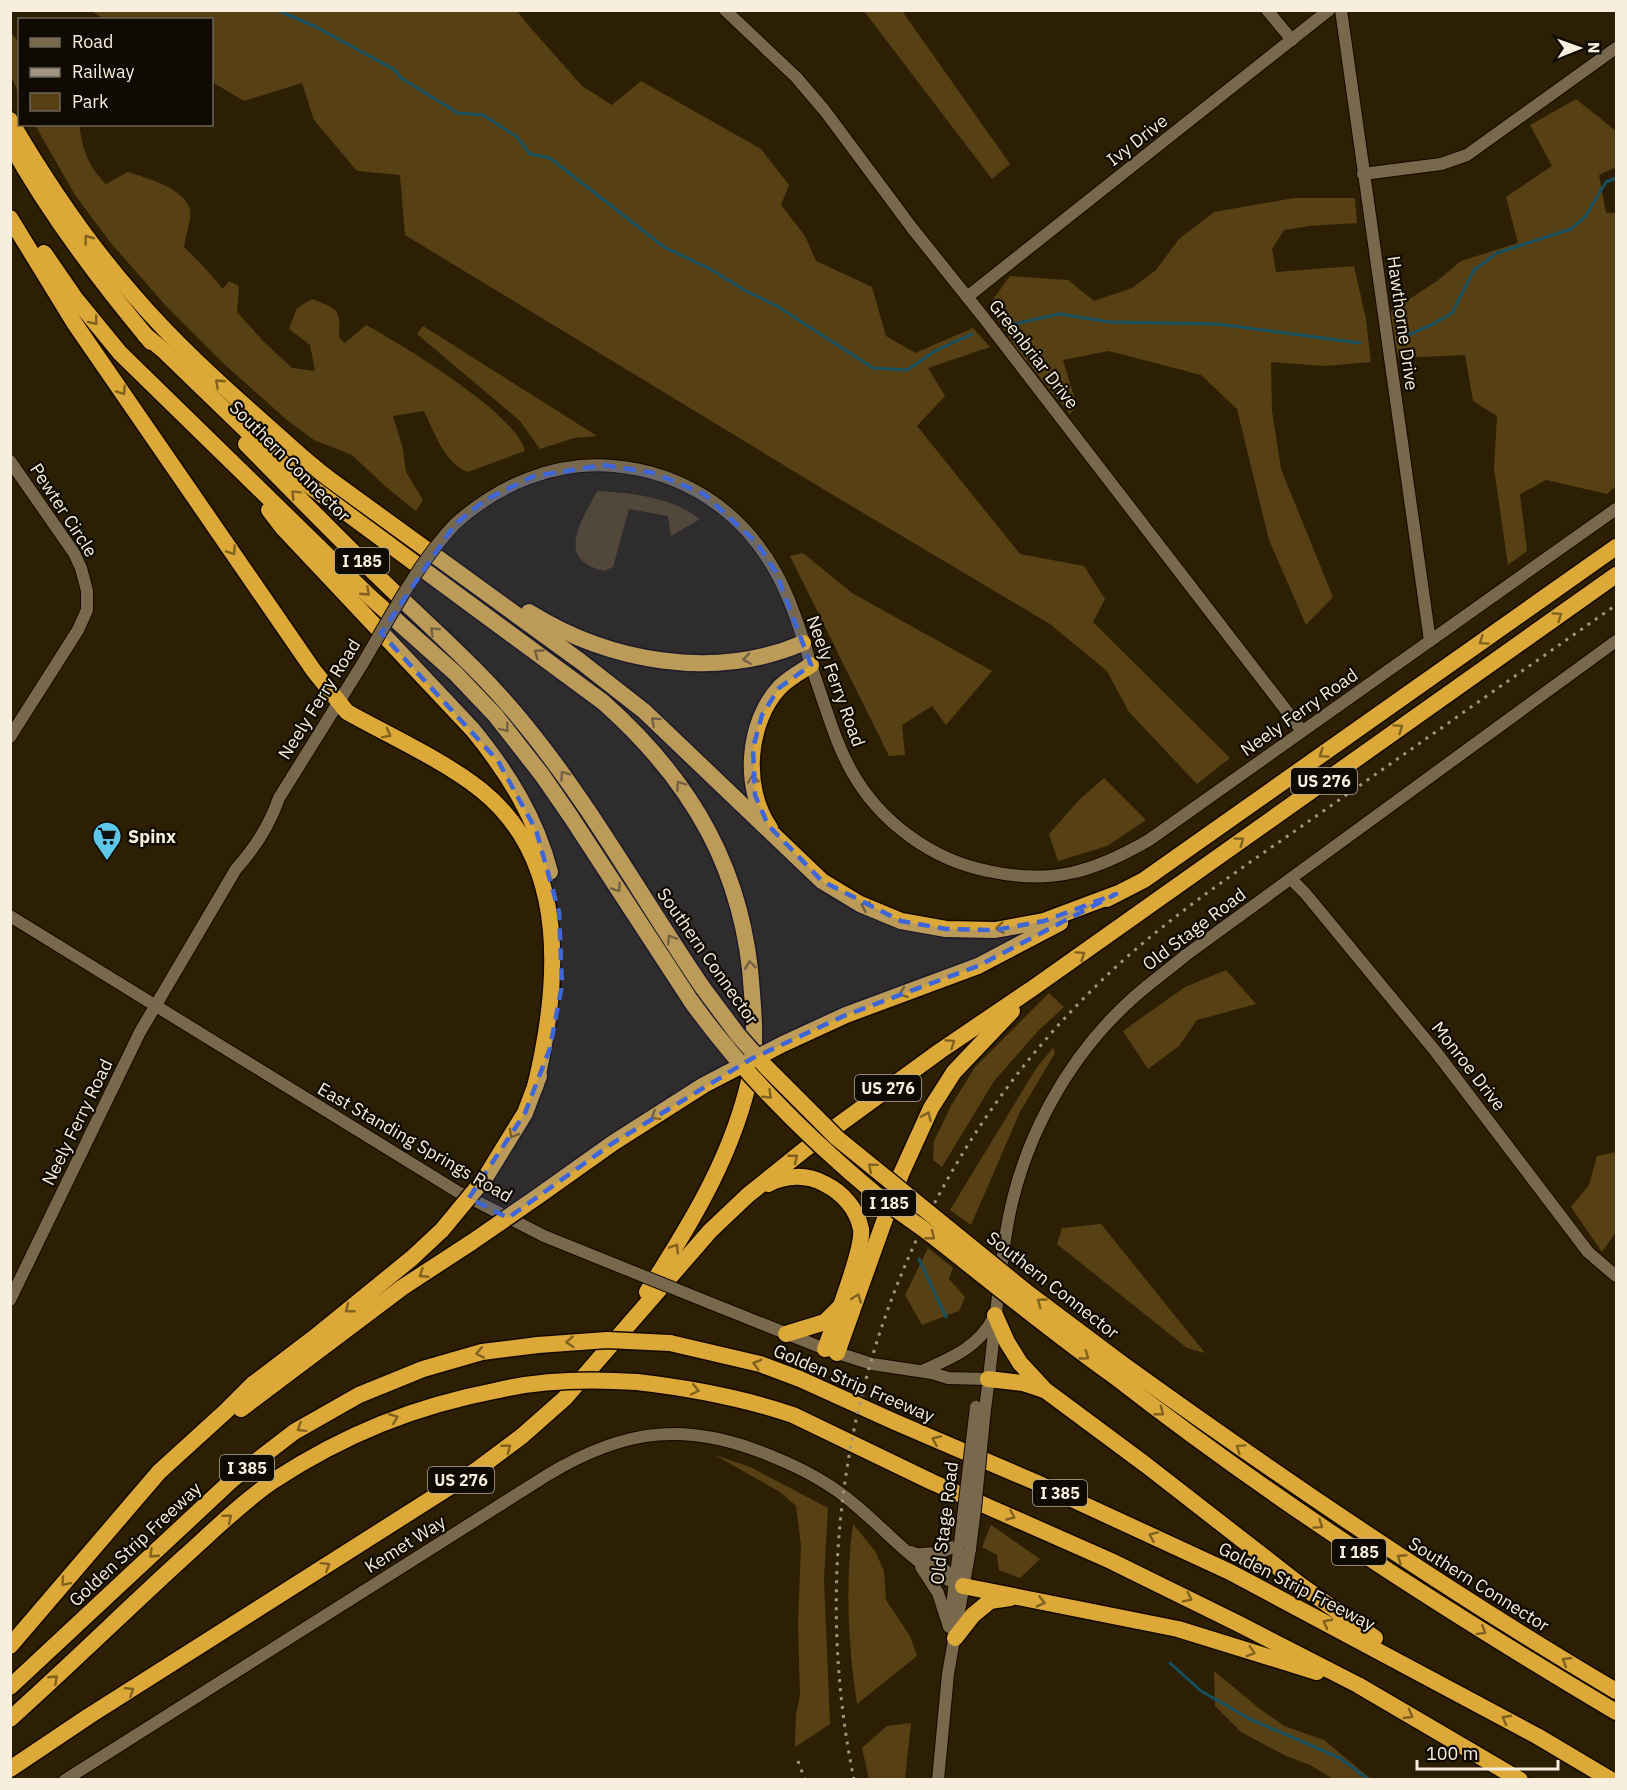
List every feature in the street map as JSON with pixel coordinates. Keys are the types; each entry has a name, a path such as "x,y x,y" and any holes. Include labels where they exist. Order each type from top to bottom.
{"highway":[{"path":"10,120 62,203 104,260 136,299 193,358 306,462 580,661 644,711 822,881 860,904 901,921 946,929 995,930 1044,921 1116,894"},
{"name":"Southern Connector","path":"10,143 56,218 95,273 179,376 347,546 485,681 523,722 586,806 703,988 738,1035 767,1068 837,1138 1029,1294 1214,1452 1388,1572 1617,1712"},
{"name":"Southern Connector","path":"10,206 75,298 120,353 369,596 455,673 495,715 542,775 691,1001 730,1054 810,1136 880,1197 1045,1326 1117,1370 1477,1607 1617,1691"},
{"path":"10,218 75,324 314,671 347,712 463,777 481,790 512,820 527,845 544,886 550,922 553,962 551,1006 535,1087"},
{"path":"145,335 255,439 310,486 572,678 626,723 674,776 715,844 738,906 747,946 753,1012 751,1068 742,1105 723,1161 686,1232 621,1333"},
{"path":"283,440 513,602 547,623 581,639 632,656 704,663 758,657 803,643"},
{"path":"159,1472 253,1384 333,1323 412,1258 442,1230 485,1178 525,1113 550,1048 562,985 562,952 558,912 549,869 536,830 519,794 498,761 473,730 282,527 229,460"},
{"name":"US 276","path":"10,1646 159,1472 290,1370 368,1315 403,1287 472,1242 613,1143 704,1085 783,1044 846,1015 978,966 1153,874 1617,547"},
{"name":"US 276","path":"10,1769 89,1716 478,1469 522,1436 565,1398 710,1232 748,1195 804,1149 1617,575"},
{"path":"787,849 765,821 755,795 752,772 753,748 762,715 772,696 786,681 811,665"},
{"path":"831,1351 901,1174 931,1108 954,1072 1033,988"},
{"path":"748,1195 778,1178 809,1177 836,1190 851,1205 861,1231 858,1251 839,1308 831,1351"},
{"path":"786,1334 825,1322 839,1308"},
{"path":"995,1315 1007,1342 1020,1363 1045,1390 1299,1584 1434,1680"},
{"name":"Golden Strip Freeway","path":"10,1687 232,1480 294,1432 358,1395 423,1369 482,1353 538,1345 607,1340 670,1343 760,1364 800,1379 1035,1482 1230,1572 1434,1680 1611,1779"},
{"path":"987,1379 1023,1383 1045,1390"},
{"name":"I 385","path":"10,1719 219,1525 272,1482 352,1435 399,1416 452,1399 546,1382 596,1380 677,1387 769,1407 793,1415 932,1482 1179,1594 1358,1685 1520,1779"},
{"path":"959,1584 1178,1629 1358,1685"},
{"path":"952,1632 990,1601 1018,1596"}],"street":[{"name":"Greenbriar Drive","path":"725,10 806,88 1302,731"},
{"path":"1267,10 1292,40"},
{"name":"Ivy Drive","path":"967,297 1329,10"},
{"name":"Hawthorne Drive","path":"1341,10 1430,641"},
{"path":"1363,174 1441,164 1467,155 1617,48"},
{"name":"Pewter Circle","path":"10,462 74,553 87,591 87,610 78,630 10,737"},
{"name":"Neely Ferry Road","path":"10,1300 140,1032 236,869 247,857 273,813 279,798 417,575 443,537 455,524 485,500 517,483 566,468 621,466 672,479 704,494 718,504 734,517 757,543 776,573 811,665 836,740 860,785 881,811 919,843 979,870 1014,876 1065,874 1109,862 1149,840 1617,509"},
{"name":"Old Stage Road","path":"938,1779 952,1632 963,1545 975,1509 980,1408 987,1379 1006,1232 1021,1173 1046,1112 1071,1069 1095,1037 1134,997 1186,955 1617,641"},
{"name":"Monroe Drive","path":"1291,879 1305,893 1440,1058 1580,1242 1597,1261 1617,1276"},
{"name":"East Standing Springs Road","path":"10,916 458,1192 544,1236 831,1351 872,1364 926,1372 942,1369 959,1370 987,1379"},
{"path":"926,1372 964,1351 989,1325 995,1315"},
{"name":"Kemet Way","path":"65,1779 549,1474 592,1451 617,1442 665,1434 689,1434 729,1440 753,1448 792,1465 833,1488 869,1516 904,1550 917,1558 930,1559 947,1571 959,1584"},
{"path":"952,1632 938,1593 917,1558 963,1545"}],"highlighted area":[{"path":"604,465 654,473 704,494 757,543 776,572 811,665 779,688 762,715 753,748 755,795 768,825 822,881 901,921 946,929 995,930 1044,921 1116,894 978,966 846,1015 751,1059 613,1143 508,1218 469,1198 525,1113 550,1048 562,985 559,912 536,830 498,761 381,633 455,524 485,500 534,476"}],"green space":[{"path":"91,11 517,11 582,86 612,105 641,81 761,149 789,185 781,205 805,236 816,261 872,287 886,336 915,353 973,328 990,347 928,368 945,396 917,426 1020,554 1084,566 1105,599 1093,622 1230,758 1197,784 1129,712 1107,671 1050,624 405,235 400,175 357,171 314,120 302,83 244,101 213,83 213,18 103,18"},
{"path":"864,11 902,11 1010,164 992,179"},
{"path":"11,33 18,41 18,92 11,76"},
{"path":"1576,99 1616,131 1616,167 1599,175 1606,213 1616,213 1616,486 1607,494 1546,480 1520,494 1527,551 1508,565 1494,468 1497,416 1473,401 1465,355 1398,358 1390,312 1437,281 1461,261 1518,243 1506,197 1552,166 1530,125"},
{"path":"36,126 79,126 87,157 106,184 128,172 164,185 181,196 187,202 190,210 184,247 223,289 229,281 239,286 237,312 292,368 315,371 310,345 289,329 297,308 312,299 336,311 339,321 339,337 345,343 366,325 456,381 502,418 517,436 525,451 468,472 446,455 424,411 393,416 403,449 406,472 423,500 416,511 352,455 314,440 287,420 223,363 167,307 110,242 75,195"},
{"path":"1294,198 1355,198 1357,223 1284,230 1272,249 1276,272 1354,266 1366,319 1371,362 1324,366 1271,362 1272,411 1281,469 1333,597 1306,625 1269,540 1237,409 1201,375 1109,351 1063,360 1077,406 1070,414 1015,347 989,305 1010,276 1068,280 1094,301 1132,288 1156,270 1179,239 1214,212"},
{"path":"423,326 597,436 574,438 540,449 520,421 417,334"},
{"path":"597,491 651,497 677,506 700,519 671,536 668,516 629,509 613,567 604,571 589,565 580,558 576,548 579,526"},
{"path":"803,553 852,593 992,671 946,725 932,706 902,725 905,755 889,756 790,556"},
{"path":"1104,778 1146,820 1107,846 1058,861 1049,834 1079,800"},
{"path":"1226,970 1256,1004 1197,1020 1179,1046 1148,1069 1123,1031 1185,987"},
{"path":"1049,993 1064,1007 1039,1030 994,1081 942,1167 933,1160 934,1141 951,1106 975,1067"},
{"path":"1053,1048 1055,1053 1020,1112 971,1225 950,1210 1037,1067"},
{"path":"1616,1152 1616,1232 1602,1252 1571,1207 1589,1185 1597,1156"},
{"path":"1101,1224 1205,1353 1187,1348 1057,1244 1062,1228"},
{"path":"928,1248 953,1268 949,1279 965,1297 959,1311 922,1325 905,1295"},
{"path":"715,1455 750,1467 828,1508 824,1578 830,1724 795,1747 796,1714 800,1695 798,1625 801,1546 796,1506 780,1492"},
{"path":"853,1524 875,1551 884,1571 886,1600 910,1636 917,1656 857,1704 851,1659 849,1614 849,1569"},
{"path":"991,1525 1040,1559 1020,1578 999,1570 997,1555 982,1547"},
{"path":"1214,1671 1284,1726 1324,1740 1371,1779 1333,1779 1310,1765 1286,1756 1241,1732 1215,1706"},
{"path":"911,1723 905,1779 869,1779 862,1748 887,1726"}],"waterway":[{"path":"277,10 316,27 395,70 401,78 458,113 483,115 517,137 530,154 550,158 664,247 712,270 744,290 777,306 873,368 907,370 935,351 972,334"},
{"path":"1399,339 1452,313 1474,270 1497,253 1571,229 1585,217 1606,182 1616,178"},
{"path":"1009,325 1059,314 1110,322 1218,324 1360,343"},
{"path":"919,1259 946,1317"},
{"path":"1170,1663 1201,1691 1250,1719 1340,1758 1369,1780"}],"railway":[{"path":"854,1780 839,1671 837,1563 849,1456 874,1352 911,1252 961,1156 1023,1067 1096,986 1146,940 1228,878 1616,605"},
{"path":"798,1761 805,1780"}],"place":[{"name":"Spinx","path":"107,862"}]}
